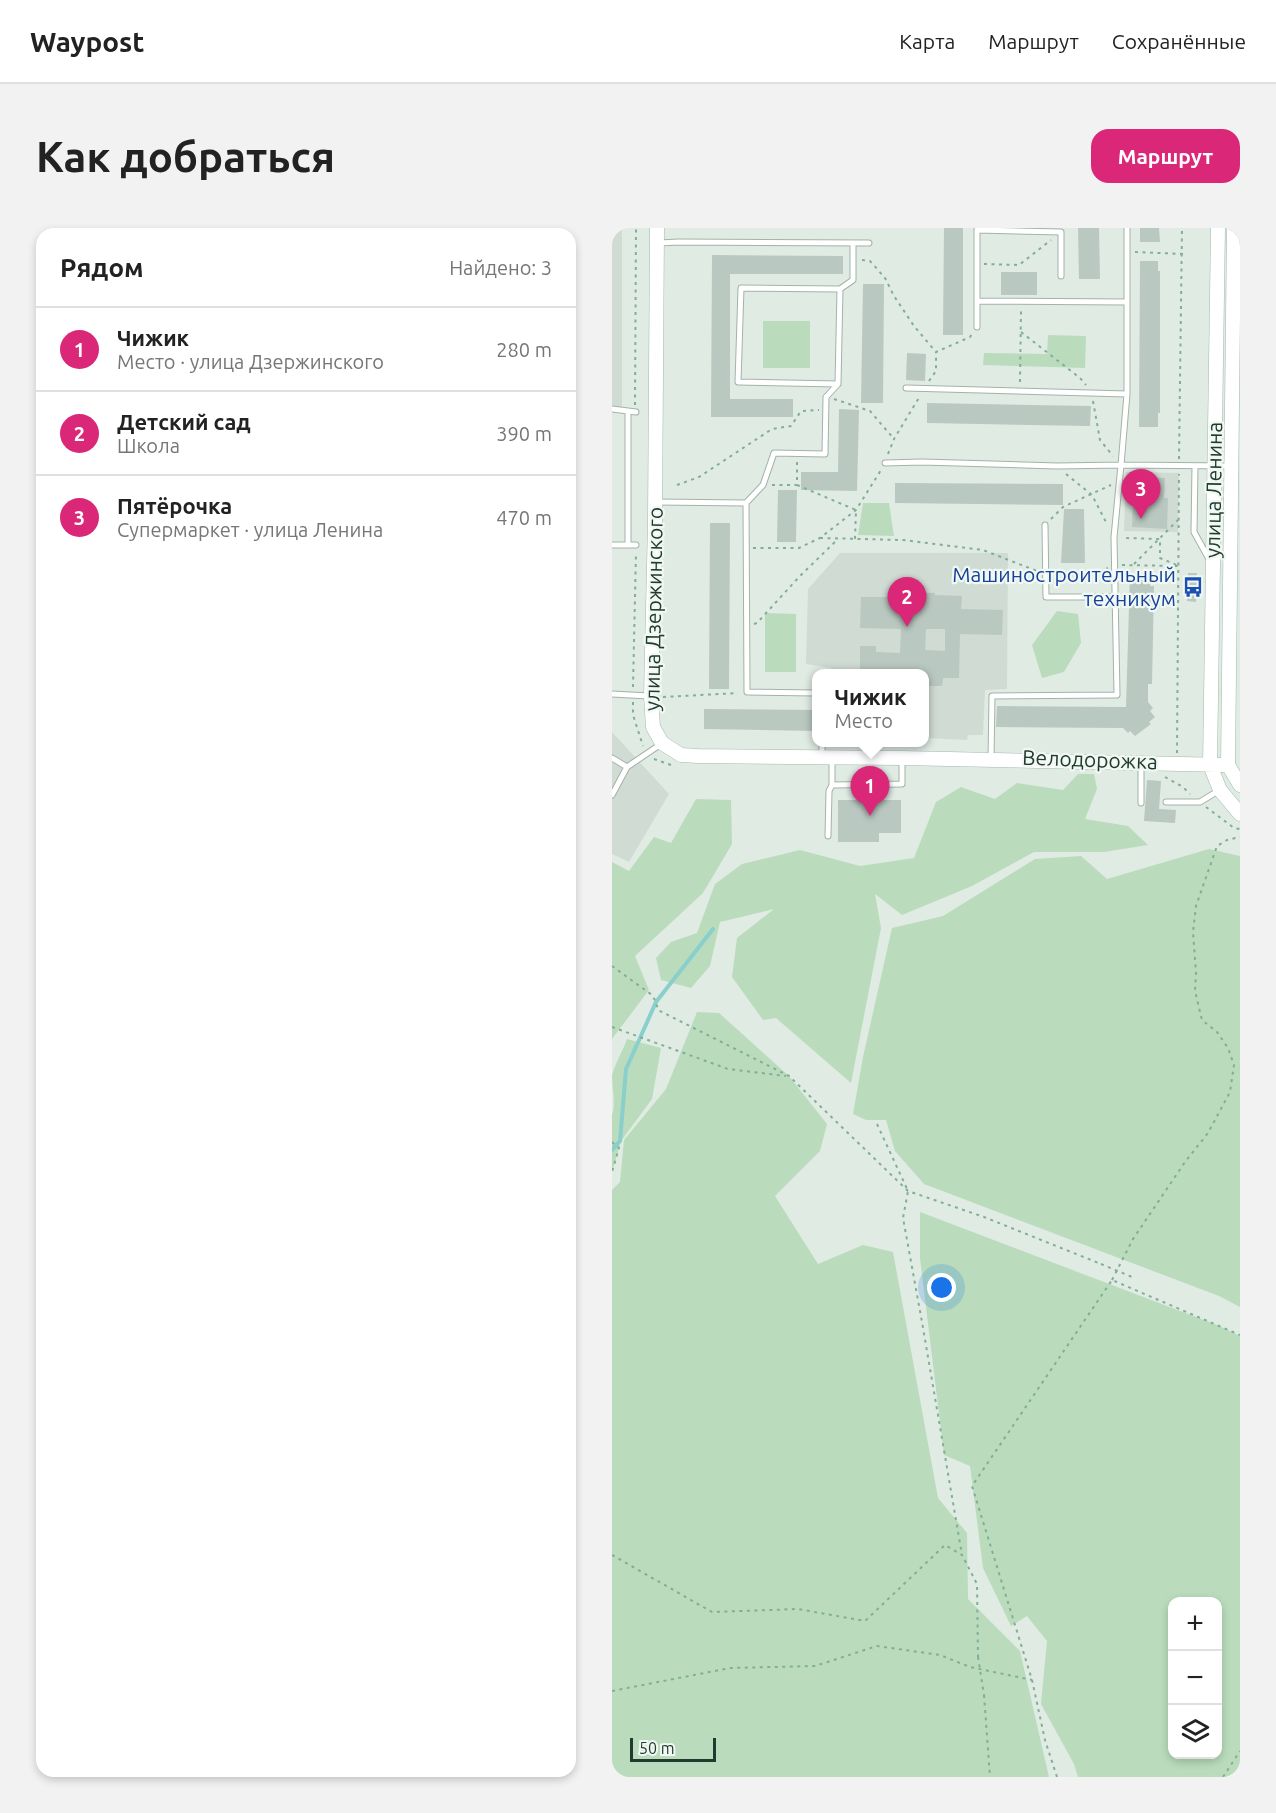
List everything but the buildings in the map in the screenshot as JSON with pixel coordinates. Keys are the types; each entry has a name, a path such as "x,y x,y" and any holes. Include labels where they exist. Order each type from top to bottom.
{"main road":[{"name":"улица Дзержинского","path":"657,228 651,696 653,727 662,743"},
{"name":"улица Ленина","path":"1218,228 1210,765 1220,790 1240,814"},
{"name":"улица Ленина","path":"1228,765 1235,487 1231,466 1236,373 1237,251 1234,228"},
{"path":"662,743 681,755 991,760 1141,768 1177,763 1228,765 1240,785"}],"lane":[{"path":"991,760 992,696 1117,695 1114,537 1127,394 1126,228"},
{"path":"977,327 977,230 1061,232 1061,276"},
{"path":"657,243 869,243"},
{"path":"838,384 738,382 741,288 840,289 853,280 853,243"},
{"path":"812,693 747,692 747,504 763,485 774,453 825,454 826,397 838,384 840,289"},
{"path":"977,301 1127,302"},
{"path":"906,388 1127,394"},
{"path":"612,409 636,412"},
{"path":"628,411 628,545"},
{"path":"885,463 1231,466"},
{"path":"1195,466 1194,532 1213,567"},
{"path":"655,502 747,504"},
{"path":"1045,525 1046,597 1115,597"},
{"path":"612,545 636,545"},
{"path":"612,694 651,696"},
{"path":"612,795 627,767 662,743"},
{"path":"824,747 832,784 829,791 828,836"},
{"path":"612,758 627,767"},
{"path":"832,784 902,784 902,758"},
{"path":"1141,768 1141,803"},
{"path":"1166,802 1200,802 1220,790"}],"path":[{"path":"1177,763 1182,228"},
{"path":"978,264 1019,265 1061,232"},
{"path":"1127,252 1183,254"},
{"path":"747,548 798,548 820,538 856,510 885,463 894,439 936,371 936,352 914,326 885,278 870,261 853,258"},
{"path":"1020,391 1022,301"},
{"path":"936,352 970,337 977,327"},
{"path":"826,397 870,411 894,439"},
{"path":"678,485 699,477 772,429 790,426 801,411 826,410"},
{"path":"797,454 797,485"},
{"path":"1057,466 1092,495"},
{"path":"1045,525 1063,507 1092,495 1120,479"},
{"path":"763,485 797,485 856,510"},
{"path":"855,539 856,510"},
{"path":"1134,564 1178,520"},
{"path":"820,538 903,540 983,550 1045,573"},
{"path":"747,626 758,623 799,577 838,539"},
{"path":"651,696 672,697 747,692"},
{"name":"Велодорожка","path":"1141,768 1183,787 1234,828 1240,829"},
{"path":"1057,1777 1045,1740 1032,1680 972,1486 1112,1280 1133,1239 1185,1162 1208,1133 1230,1092 1234,1065 1228,1048 1217,1032 1202,1020 1195,991 1193,932 1196,906 1217,846 1227,840 1240,837"},
{"path":"612,966 652,995 658,1010 789,1076 908,1191 984,1217 1132,1277"},
{"path":"612,1027 728,1069 789,1076"},
{"path":"877,1124 908,1191 903,1218 962,1555 977,1584 978,1657 984,1695 990,1777"},
{"path":"612,1142 619,1148 612,1172"},
{"path":"1112,1280 1240,1335"},
{"path":"612,1555 712,1612 798,1609 865,1621 945,1545 962,1555"},
{"path":"612,1690 730,1668 816,1666 877,1646 940,1655 969,1667 1032,1680"},
{"path":"1223,1777 1240,1751"}],"shaded area":[{"path":"612,228 622,228 622,412 612,412"},
{"path":"1126,472 1179,473 1178,532 1124,531"},
{"path":"840,553 1008,553 1007,689 985,690 983,735 968,735 967,740 929,738 929,669 831,669 806,664 808,589"},
{"path":"612,732 669,794 629,862 612,854"}],"green space":[{"path":"763,321 810,321 810,368 763,368"},
{"path":"1048,335 1086,336 1085,368 983,365 984,353 1047,354"},
{"path":"863,503 889,503 894,536 858,535"},
{"path":"1057,611 1078,614 1081,643 1064,672 1042,678 1032,645"},
{"path":"765,613 796,614 796,672 765,672"},
{"path":"1078,774 1094,774 1097,789 1085,819 1128,826 1148,845 1104,852 1034,852 972,886 902,915 875,894 881,928 851,1083 776,1018 763,1020 732,977 737,938 774,909 720,922 710,966 691,988 661,980 656,958 671,942 697,933 715,884 742,864 800,850 860,866 914,858 936,802 961,787 995,799 1017,783 1063,790"},
{"path":"696,799 731,800 732,844 703,893 635,956 649,990 612,1039 612,862 629,871 654,837 671,843"},
{"path":"1209,849 1240,856 1240,1307 1219,1296 924,1184 895,1151 886,1120 866,1120 853,1114 863,1057 892,928 943,916 1035,859 1081,856 1107,879"},
{"path":"697,1012 719,1013 789,1076 827,1124 820,1151 775,1196 818,1264 863,1245 893,1252 938,1498 967,1533 968,1599 1020,1651 1049,1777 612,1777 612,1190 620,1182 624,1140 666,1089"},
{"path":"627,1039 661,1048 652,1099 621,1141 612,1172 614,1101 612,1076"},
{"path":"920,1212 1217,1325 1240,1336 1240,1777 1078,1777 1074,1764 1041,1704 1047,1641 1027,1616 1011,1626 983,1568 970,1466 944,1455 920,1258"}],"waterway":[{"path":"612,1150 620,1141 626,1069 656,1002 713,929"}],"place":[{"name":"Пятёрочка","path":"1141,519"},
{"name":"Машиностроительный техникум","path":"1193,587"},
{"name":"Детский сад","path":"907,627"},
{"name":"Чижик","path":"870,816"}]}
